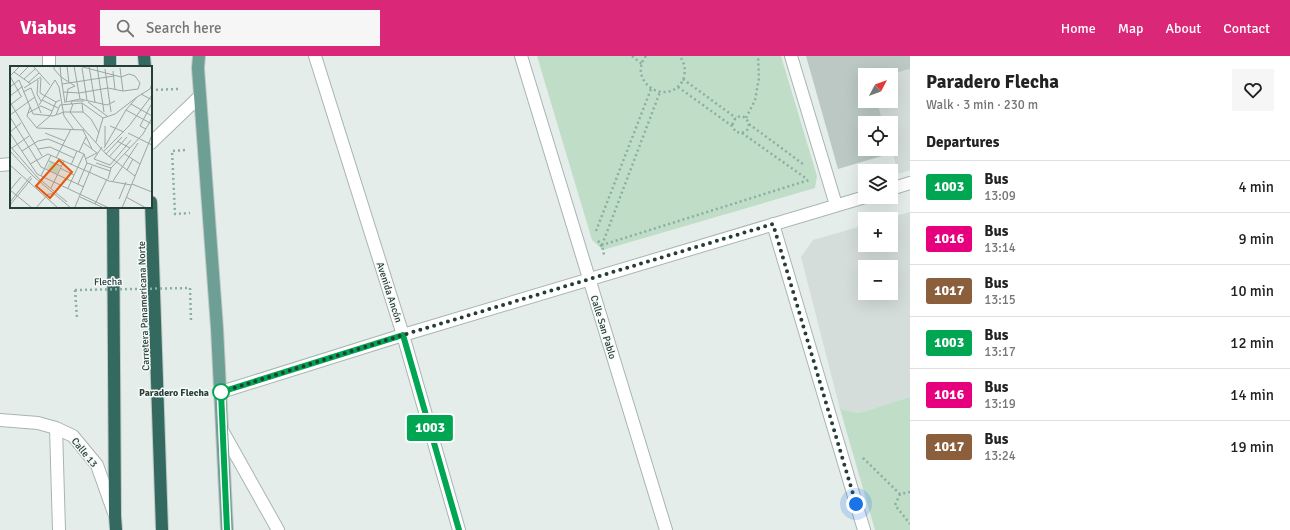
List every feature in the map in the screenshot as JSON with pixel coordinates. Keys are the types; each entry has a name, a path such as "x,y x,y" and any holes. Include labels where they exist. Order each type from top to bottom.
{"highway":[{"path":"113,208 116,530"},
{"name":"Carretera Panamericana Norte","path":"151,208 162,530"}],"main road":[{"path":"199,56 200,93 217,320 227,530"}],"street":[{"path":"49,66 50,56"},
{"name":"Avenida Ancón","path":"315,56 403,335 459,530"},
{"name":"Calle San Pablo","path":"521,56 666,530"},
{"path":"791,56 836,205"},
{"path":"152,142 200,93"},
{"path":"898,187 910,183"},
{"path":"221,392 403,335 858,199"},
{"path":"773,224 864,530"},
{"name":"Calle 13","path":"0,420 38,423 56,428 73,436 97,465 115,516"},
{"path":"56,428 60,530"},
{"path":"222,432 278,530"}],"path":[{"path":"632,56 642,64"},
{"path":"646,56 642,64 641,75 645,83 651,89 660,92 670,92 678,87 684,79 684,64 680,56"},
{"path":"746,118 755,100 759,78 758,56"},
{"path":"684,79 736,118 746,118"},
{"path":"602,245 812,180 742,133 736,132 732,126 678,87"},
{"path":"594,235 651,89"},
{"path":"152,90 200,93"},
{"path":"602,245 660,92"},
{"path":"732,126 733,121 736,118"},
{"path":"746,118 749,124 804,165"},
{"path":"742,133 747,130 749,124"},
{"path":"191,150 172,150 175,214 197,212"},
{"path":"592,228 594,235 602,245"},
{"name":"Flecha","path":"77,318 75,290 190,288 191,320"},
{"path":"840,452 855,449 900,494"},
{"path":"900,494 910,492"},
{"path":"900,494 895,505 910,524"}],"shaded area":[{"path":"910,69 910,170 899,174 898,164 896,164 893,156 898,156 898,116 881,116 879,108 898,108 898,72"},
{"path":"910,212 910,397 859,413 840,409 801,257 813,240 858,227 858,252 898,252 898,215"}],"green space":[{"path":"537,56 781,56 817,176 815,188 603,250 592,240"},
{"path":"910,397 910,530 875,530 840,409 859,413"}],"building":[{"path":"806,56 910,56 910,69 898,72 898,68 858,68 858,108 879,108 881,116 858,116 858,156 882,156 838,169"}],"bus line":[{"name":"1003","path":"227,530 221,392 403,335 459,530"}],"place":[{"name":"Paradero Flecha","path":"221,392"}],"route":[{"path":"221,392 403,335 773,224 856,504"}]}
